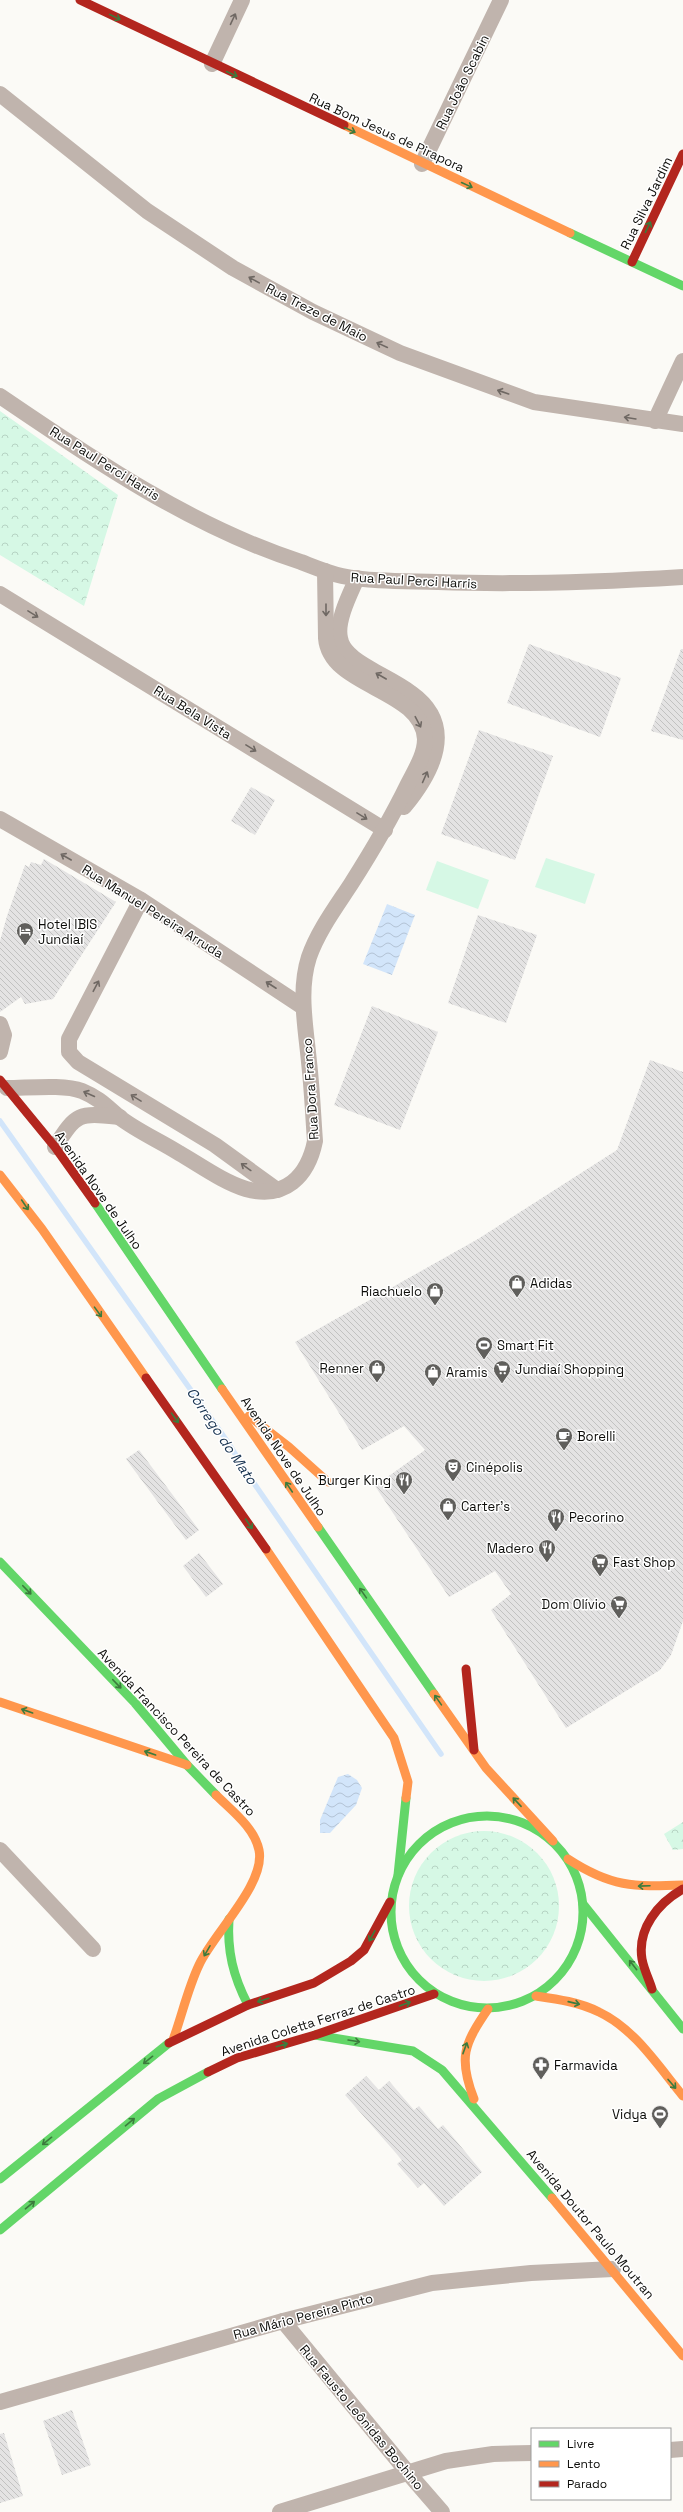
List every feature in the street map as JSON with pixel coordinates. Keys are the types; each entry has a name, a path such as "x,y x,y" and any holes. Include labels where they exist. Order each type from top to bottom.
{"main road":[{"name":"Rua Bom Jesus de Pirapora","path":"82,0 422,164 683,286"},
{"name":"Rua Silva Jardim","path":"632,262 683,154"},
{"name":"Avenida Nove de Julho","path":"3,1084 55,1147 475,1753 486,1768 553,1841"},
{"path":"0,1175 20,1198 79,1286 197,1448 394,1738 408,1782 398,1875 390,1902 364,1950 351,1961 314,1983 248,2006 173,2040 0,2179"},
{"path":"234,1404 289,1447 328,1482"},
{"name":"Avenida Francisco Pereira de Castro","path":"0,1562 135,1703 187,1765 252,1832 259,1852 257,1870 245,1897 199,1965 173,2040"},
{"path":"466,1669 475,1753"},
{"path":"0,1702 187,1765"},
{"path":"390,1902 391,1931 400,1955 412,1973 434,1994 469,2008 488,2009 513,2006 536,1996 554,1982 568,1964 582,1930 584,1904 578,1880 568,1859 553,1841 532,1826 507,1817 480,1815 454,1821 430,1833 411,1852 398,1875"},
{"path":"568,1859 593,1876 627,1886 683,1885"},
{"path":"652,1989 642,1958 644,1936 648,1922 662,1903 671,1894 683,1889"},
{"path":"584,1904 683,2029"},
{"path":"229,1919 227,1945 229,1961 234,1980 248,2006"},
{"name":"Avenida Coletta Ferraz de Castro","path":"0,2230 158,2099 176,2087 238,2058 315,2035 434,1994"},
{"path":"536,1996 579,2004 606,2015 624,2028 683,2096"},
{"path":"479,2111 465,2079 462,2062 468,2042 488,2009"},
{"path":"315,2035 413,2052 442,2070 479,2111"},
{"name":"Avenida Doutor Paulo Moutran","path":"479,2111 613,2269 683,2356"}],"street":[{"path":"212,64 242,0"},
{"name":"Rua João Scabin","path":"422,164 501,0"},
{"name":"Rua Treze de Maio","path":"0,94 147,211 233,268 313,312 400,353 534,402 655,422 683,424"},
{"path":"655,422 683,361"},
{"name":"Rua Paul Perci Harris","path":"0,396 137,484 206,524 276,554 342,576 471,583 608,582 683,577"},
{"name":"Rua Dora Franco","path":"277,1190 303,1173 311,1159 315,1141 303,1007 308,965 318,937 385,830 422,756 425,739 414,715 384,692 342,668 332,658 327,650 325,571"},
{"name":"Rua Dora Franco","path":"357,578 343,611 340,639 346,651 359,662 411,693 430,711 437,726 433,759 421,786 385,830"},
{"name":"Rua Bela Vista","path":"0,594 385,830"},
{"name":"Rua Manuel Pereira Arruda","path":"0,819 141,900 303,1007"},
{"path":"141,900 78,1021 69,1040 68,1047 78,1062 215,1145 277,1190"},
{"path":"0,1024 4,1035 0,1052"},
{"path":"3,1084 65,1087 81,1090 101,1100 120,1117 233,1183 259,1191 277,1190"},
{"path":"55,1147 74,1120 83,1115 120,1117"},
{"path":"0,1850 93,1949"},
{"name":"Rua Mário Pereira Pinto","path":"0,2402 283,2321 432,2283 524,2274 613,2269"},
{"name":"Rua Fausto Leônidas Bochino","path":"283,2321 442,2512"},
{"path":"671,2450 683,2449"},
{"path":"280,2512 409,2474 446,2461 470,2456 531,2453"}],"green space":[{"path":"0,411 118,495 84,606 0,555"},
{"path":"546,858 595,874 585,904 535,887"},
{"path":"437,861 489,880 478,909 426,890"},
{"path":"683,1822 683,1849 673,1850 664,1834"},
{"path":"477,1831 491,1831 513,1837 526,1844 537,1853 546,1864 556,1884 559,1906 556,1928 546,1948 537,1959 526,1968 506,1978 491,1981 477,1981 462,1978 449,1972 437,1964 426,1953 412,1928 409,1913 409,1899 412,1884 418,1871 426,1859 437,1848 462,1834"}],"water":[{"path":"387,904 415,915 392,975 363,964"},
{"path":"348,1774 357,1780 362,1788 356,1805 330,1833 320,1833 320,1820 338,1777"}],"building":[{"path":"529,644 621,678 600,737 507,703"},
{"path":"681,649 683,649 683,740 651,731"},
{"path":"479,730 553,756 515,860 441,834"},
{"path":"251,787 275,800 255,835 231,821"},
{"path":"44,859 116,902 53,999 25,1004 21,997 0,1012 0,941 7,916 25,865 29,867 31,862 41,865"},
{"path":"478,915 537,935 506,1023 448,1003"},
{"path":"372,1006 438,1032 400,1130 334,1105"},
{"name":"Jundiaí Shopping","path":"650,1060 683,1072 683,1621 671,1655 660,1670 566,1728 491,1610 511,1594 495,1571 449,1597 375,1486 425,1450 404,1426 362,1450 295,1342 478,1239 617,1150"},
{"path":"139,1450 199,1530 186,1540 126,1459"},
{"path":"199,1553 223,1584 206,1597 183,1566"},
{"path":"366,2076 379,2090 389,2081 414,2110 419,2106 438,2129 443,2125 482,2172 444,2206 424,2183 418,2188 397,2164 402,2160 345,2095"},
{"path":"72,2410 91,2465 62,2475 43,2421"},
{"path":"4,2433 23,2496 0,2503 0,2434"}],"waterway":[{"name":"Córrego do Mato","path":"0,1121 227,1441 249,1476 441,1754"}],"traffic: fast":[{"path":"570,233 683,286"},
{"path":"95,1203 222,1389"},
{"path":"318,1527 434,1694"},
{"path":"0,1562 135,1703 187,1765 216,1795"},
{"path":"398,1875 406,1798"},
{"path":"496,1816 506,1817 532,1827 548,1837 562,1851 576,1875 582,1893 583,1912 582,1931 576,1949 562,1973 548,1987 524,2001 506,2007 478,2008 468,2007 442,1997 426,1987 412,1973 398,1949 392,1931 391,1903 392,1893 402,1867 412,1851 426,1837 450,1823 468,1817 496,1816"},
{"path":"583,1904 683,2029"},
{"path":"229,1919 229,1942 232,1963 238,1984 248,2005"},
{"path":"315,2035 413,2051 442,2070 552,2198"},
{"path":"0,2179 169,2043"},
{"path":"0,2230 158,2099 208,2072"}],"traffic: slow":[{"path":"344,125 570,233"},
{"path":"0,1175 42,1229 146,1378"},
{"path":"222,1389 318,1527"},
{"path":"249,1416 289,1447 328,1482"},
{"path":"266,1549 394,1738 408,1782 406,1798"},
{"path":"434,1694 486,1768 553,1841"},
{"path":"0,1702 187,1765"},
{"path":"173,2040 188,1992 199,1965 247,1893 255,1878 259,1863 259,1850 252,1834 242,1820 216,1795"},
{"path":"568,1859 597,1875 623,1883 650,1886 683,1885"},
{"path":"536,1996 576,2003 612,2019 635,2038 683,2096"},
{"path":"474,2099 466,2073 466,2052 473,2032 488,2009"},
{"path":"552,2198 683,2356"}],"traffic: jam":[{"path":"80,0 344,125"},
{"path":"632,262 683,154"},
{"path":"0,1080 55,1147 95,1203"},
{"path":"146,1378 266,1549"},
{"path":"466,1669 474,1750"},
{"path":"652,1989 642,1959 641,1948 646,1927 658,1909 683,1889"},
{"path":"169,2043 248,2005 314,1983 351,1961 364,1950 390,1902"},
{"path":"208,2072 237,2058 315,2035 434,1994"}],"place":[{"name":"Hotel IBIS Jundiaí","path":"25,946"},
{"name":"Adidas","path":"517,1298"},
{"name":"Riachuelo","path":"435,1306"},
{"name":"Smart Fit","path":"484,1360"},
{"name":"Renner","path":"377,1383"},
{"name":"Jundiaí Shopping","path":"502,1384"},
{"name":"Aramis","path":"433,1387"},
{"name":"Borelli","path":"564,1451"},
{"name":"Cinépolis","path":"453,1482"},
{"name":"Burger King","path":"404,1495"},
{"name":"Carter's","path":"448,1521"},
{"name":"Pecorino","path":"556,1532"},
{"name":"Madero","path":"547,1563"},
{"name":"Fast Shop","path":"600,1577"},
{"name":"Dom Olívio","path":"619,1619"},
{"name":"Farmavida","path":"541,2080"},
{"name":"Vidya","path":"660,2129"}]}
